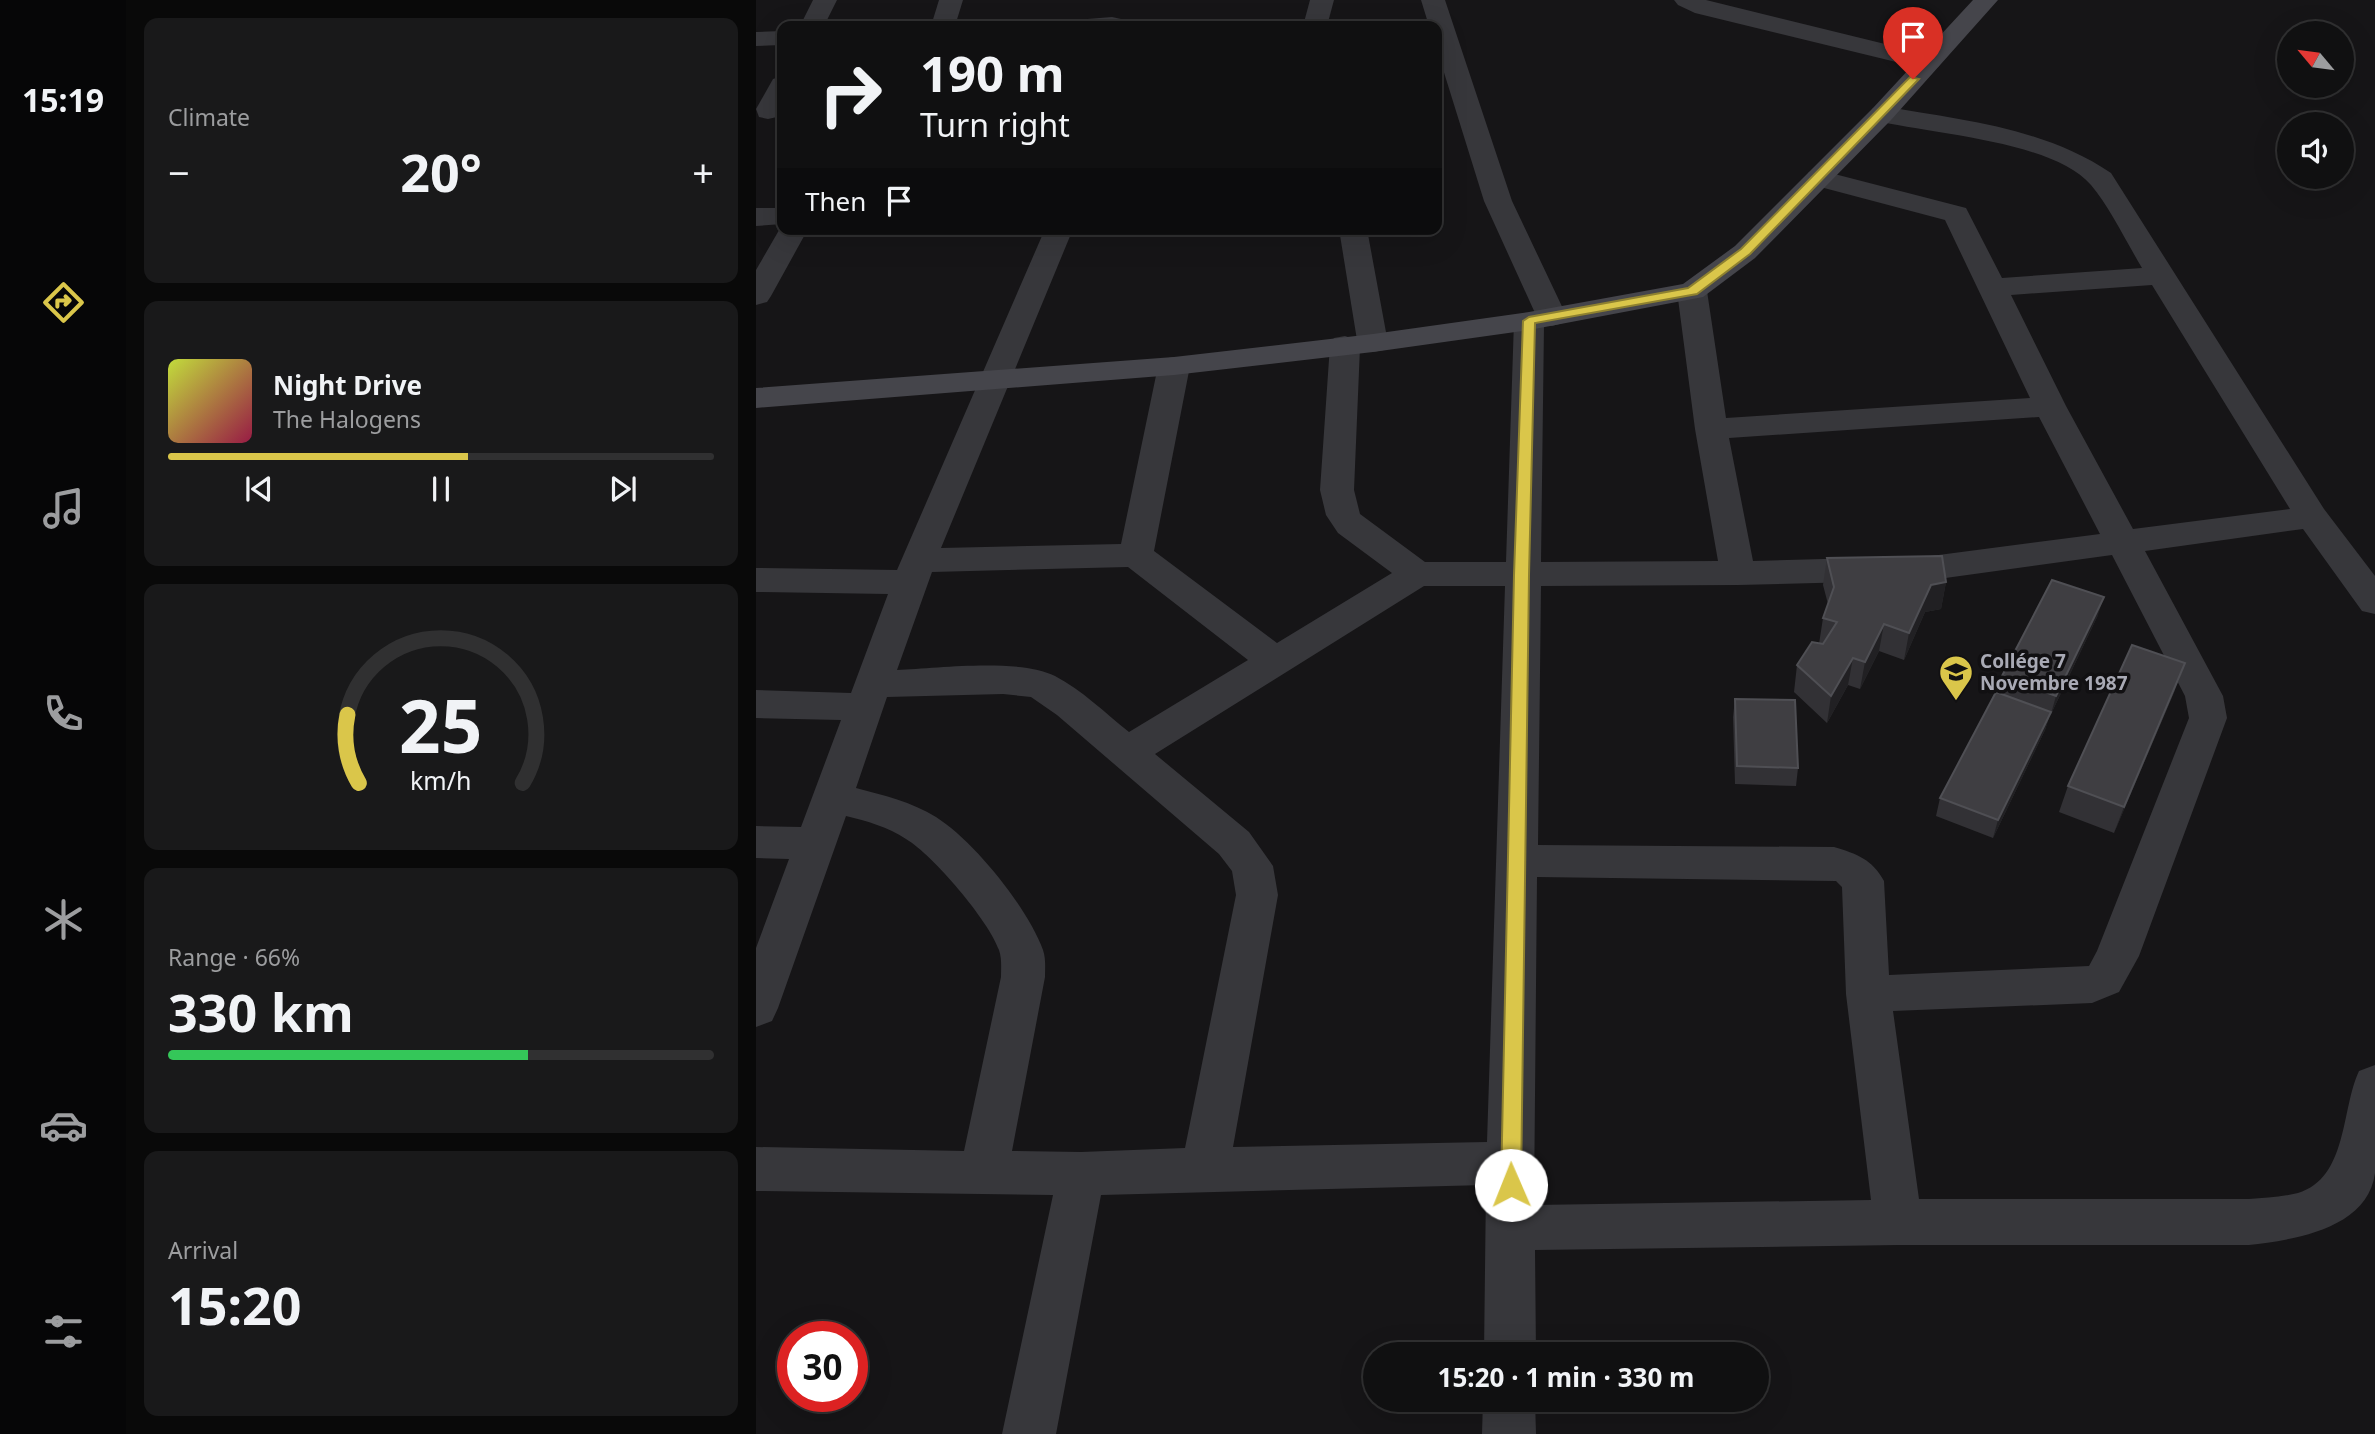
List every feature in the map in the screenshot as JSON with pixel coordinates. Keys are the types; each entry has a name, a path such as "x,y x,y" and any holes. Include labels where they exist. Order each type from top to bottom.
{"street":[{"path":"814,21 825,0"},
{"path":"945,21 951,0"},
{"path":"1316,21 1322,0"},
{"path":"1433,0 1440,21"},
{"path":"1686,0 1704,8 1929,62"},
{"path":"756,398 995,377 1174,366 1540,319 1692,291 1745,251 1819,178 1882,114 1986,0"},
{"path":"1094,21 1112,17"},
{"path":"1442,28 1498,201 1540,319 1521,575 1510,1163 1510,1342"},
{"path":"756,39 777,38"},
{"path":"769,111 777,94"},
{"path":"1882,114 2005,138 2064,155 2101,179 2312,517 2375,602"},
{"path":"1819,178 1956,214 2050,406 2204,696 2208,718 2118,956 2104,979 2092,985 1868,994"},
{"path":"756,216 777,216"},
{"path":"756,296 791,235"},
{"path":"756,1008 914,571 1056,235"},
{"path":"1353,235 1359,344 1337,489 1343,515 1350,525 1417,574"},
{"path":"1992,288 2161,275"},
{"path":"1692,291 1711,429 1738,573"},
{"path":"1136,555 1174,366"},
{"path":"1711,429 2050,406"},
{"path":"1127,752 1417,574 1738,573 1931,568 2312,517"},
{"path":"756,580 1136,555 1275,662"},
{"path":"756,704 1003,680 1040,685 1071,705 1234,843 1252,866 1256,895 1205,1169"},
{"path":"831,796 898,817 923,829 942,845 997,909 1021,951 1023,977 984,1171"},
{"path":"756,842 815,844"},
{"path":"1516,861 1833,863 1851,869 1863,881 1868,994 1898,1222"},
{"path":"1512,1228 1898,1222 2249,1222 2304,1214 2334,1200 2365,1177 2375,1085"},
{"path":"756,1169 1081,1174 1510,1163"},
{"path":"1029,1434 1081,1174"},
{"path":"1509,1412 1509,1434"}],"building":[{"path":"1942,556 1946,582 1931,585 1909,633 1884,624 1865,662 1853,658 1831,696 1797,665 1812,642 1823,644 1837,622 1823,618 1834,587 1827,558"},
{"path":"2052,580 2104,597 2056,696 2002,676"},
{"path":"2132,645 2185,663 2124,807 2068,786"},
{"path":"1996,692 2051,712 1998,820 1940,798"},
{"path":"1735,699 1795,700 1798,768 1737,766"}],"place":[{"name":"Collége 7 Novembre 1987","path":"1956,702"}],"route":[{"path":"1511,1185 1521,575 1529,321 1692,291 1745,251 1882,114 1913,79"}]}
